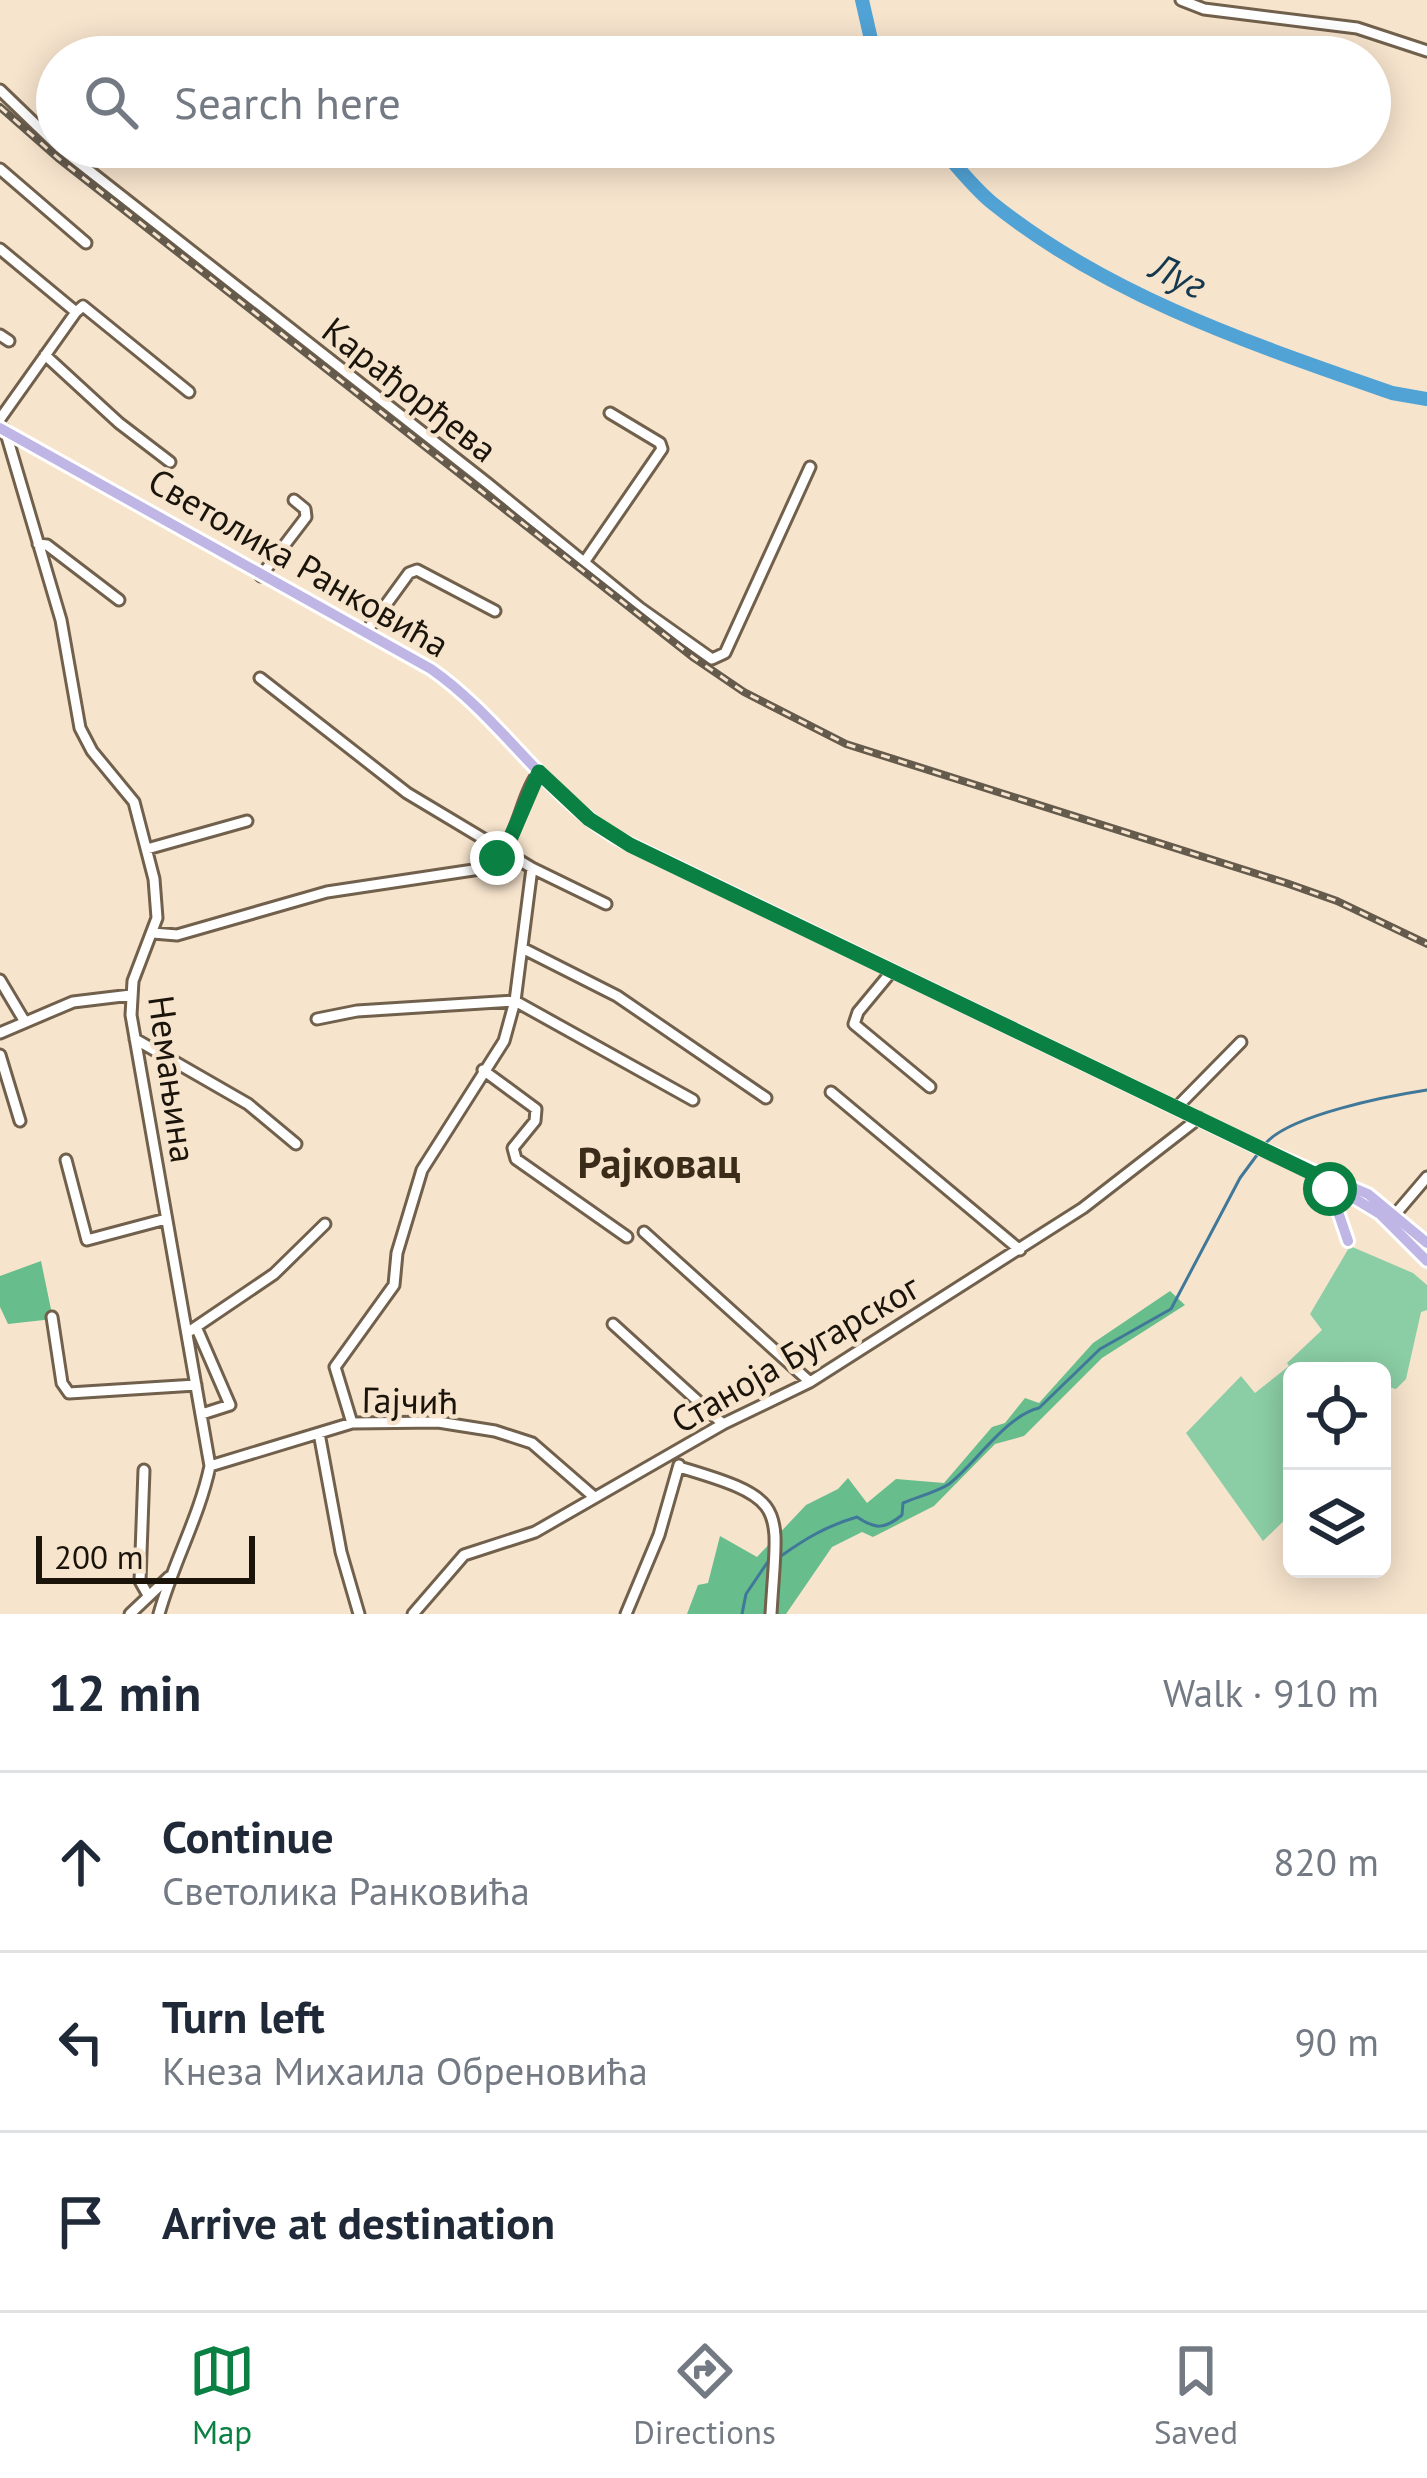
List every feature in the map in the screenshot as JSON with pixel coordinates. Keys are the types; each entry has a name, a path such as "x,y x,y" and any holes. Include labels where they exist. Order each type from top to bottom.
{"main road":[{"name":"Светолика Ранковића","path":"2,426 452,685 576,809 616,837 1321,1179 1354,1188 1427,1244"},
{"path":"1321,1179 1348,1240"},
{"name":"Светолика Ранковића","path":"1391,1212 1427,1261"}],"street":[{"path":"1181,0 1204,9 1357,28 1381,36"},
{"path":"1391,39 1427,51"},
{"name":"Карађорђева","path":"0,90 36,125"},
{"name":"Карађорђева","path":"85,168 664,626 717,659 725,653 810,467"},
{"path":"0,169 86,244"},
{"path":"0,249 76,312"},
{"path":"2,426 45,355 83,306 189,392"},
{"path":"45,355 118,423 170,462"},
{"path":"585,561 662,451 660,443 610,412"},
{"name":"Немањина","path":"2,426 69,654 80,728 92,752 134,802 158,906 131,995 135,1040 166,1219 192,1331 210,1466 199,1514 169,1577 159,1614"},
{"path":"261,576 306,517 305,509 294,500"},
{"path":"38,544 47,545 119,600"},
{"path":"366,632 417,570 495,611"},
{"path":"260,678 407,793 532,868 606,904"},
{"path":"153,933 188,932 327,892 485,866 503,850 539,772"},
{"path":"147,849 247,821"},
{"path":"352,1423 335,1366 394,1285 397,1252 415,1187 441,1135 504,1041 515,1001 532,868"},
{"path":"522,948 617,996 766,1098"},
{"path":"892,971 858,1012 854,1024 930,1087"},
{"path":"0,980 25,1022"},
{"path":"0,1033 81,1000 131,995"},
{"path":"317,1019 357,1010 515,1001 693,1100"},
{"path":"135,1040 248,1104 296,1144"},
{"path":"1177,1107 1241,1042"},
{"path":"0,1055 20,1121"},
{"path":"483,1070 536,1109 535,1120 513,1148 516,1160 627,1237"},
{"path":"831,1092 1020,1250"},
{"name":"Станоја Бугарског","path":"413,1614 464,1555 535,1532 723,1424 810,1382 1020,1250 1111,1188 1199,1118"},
{"path":"66,1160 87,1240 166,1219"},
{"path":"1391,1212 1427,1177"},
{"path":"202,1414 230,1405 192,1331 274,1274 325,1224"},
{"path":"644,1232 810,1382"},
{"path":"52,1317 62,1383 69,1393 196,1384"},
{"path":"613,1324 723,1424"},
{"name":"Гајчић","path":"210,1466 352,1423 437,1422 518,1437 542,1449 593,1496"},
{"path":"319,1433 340,1552 359,1614"},
{"path":"626,1614 649,1562 680,1467 674,1455"},
{"path":"680,1467 733,1483 768,1506 777,1531 772,1614"},
{"path":"144,1469 140,1581 148,1594"},
{"path":"130,1614 169,1577"}],"green space":[{"path":"1350,1246 1413,1273 1427,1285 1427,1310 1421,1312 1406,1379 1396,1389 1391,1388 1391,1362 1288,1362 1322,1330 1310,1314"},
{"path":"41,1261 53,1319 8,1324 0,1307 0,1276"},
{"path":"1170,1291 1185,1305 1102,1358 1024,1436 995,1444 934,1506 873,1537 862,1532 832,1547 786,1614 687,1614 698,1585 708,1583 720,1536 757,1557 806,1505 838,1489 848,1478 867,1503 896,1479 944,1483 992,1427 1005,1423 1025,1398 1039,1403 1093,1343"},
{"path":"1283,1371 1283,1522 1263,1541 1186,1433 1241,1376 1255,1393"}],"waterway":[{"name":"Луг","path":"862,0 870,36"},
{"name":"Луг","path":"959,168 991,202 1036,235 1132,291 1287,356 1392,393 1427,399"},
{"path":"1265,1144 1317,1116 1427,1090"},
{"path":"781,1556 835,1524 857,1517 880,1526 896,1520 902,1515 903,1503 949,1484 1003,1430 1039,1408 1100,1349 1171,1309 1240,1178 1257,1155"},
{"path":"742,1614 746,1594 769,1560"}],"railway":[{"path":"0,107 36,139"},
{"path":"71,168 694,658 744,692 846,744 1286,883 1337,901 1427,944"}],"district":[{"name":"Рајковац","path":"659,1162"}],"route":[{"path":"497,858 539,772 589,819 630,845 1318,1176 1330,1189"}]}
